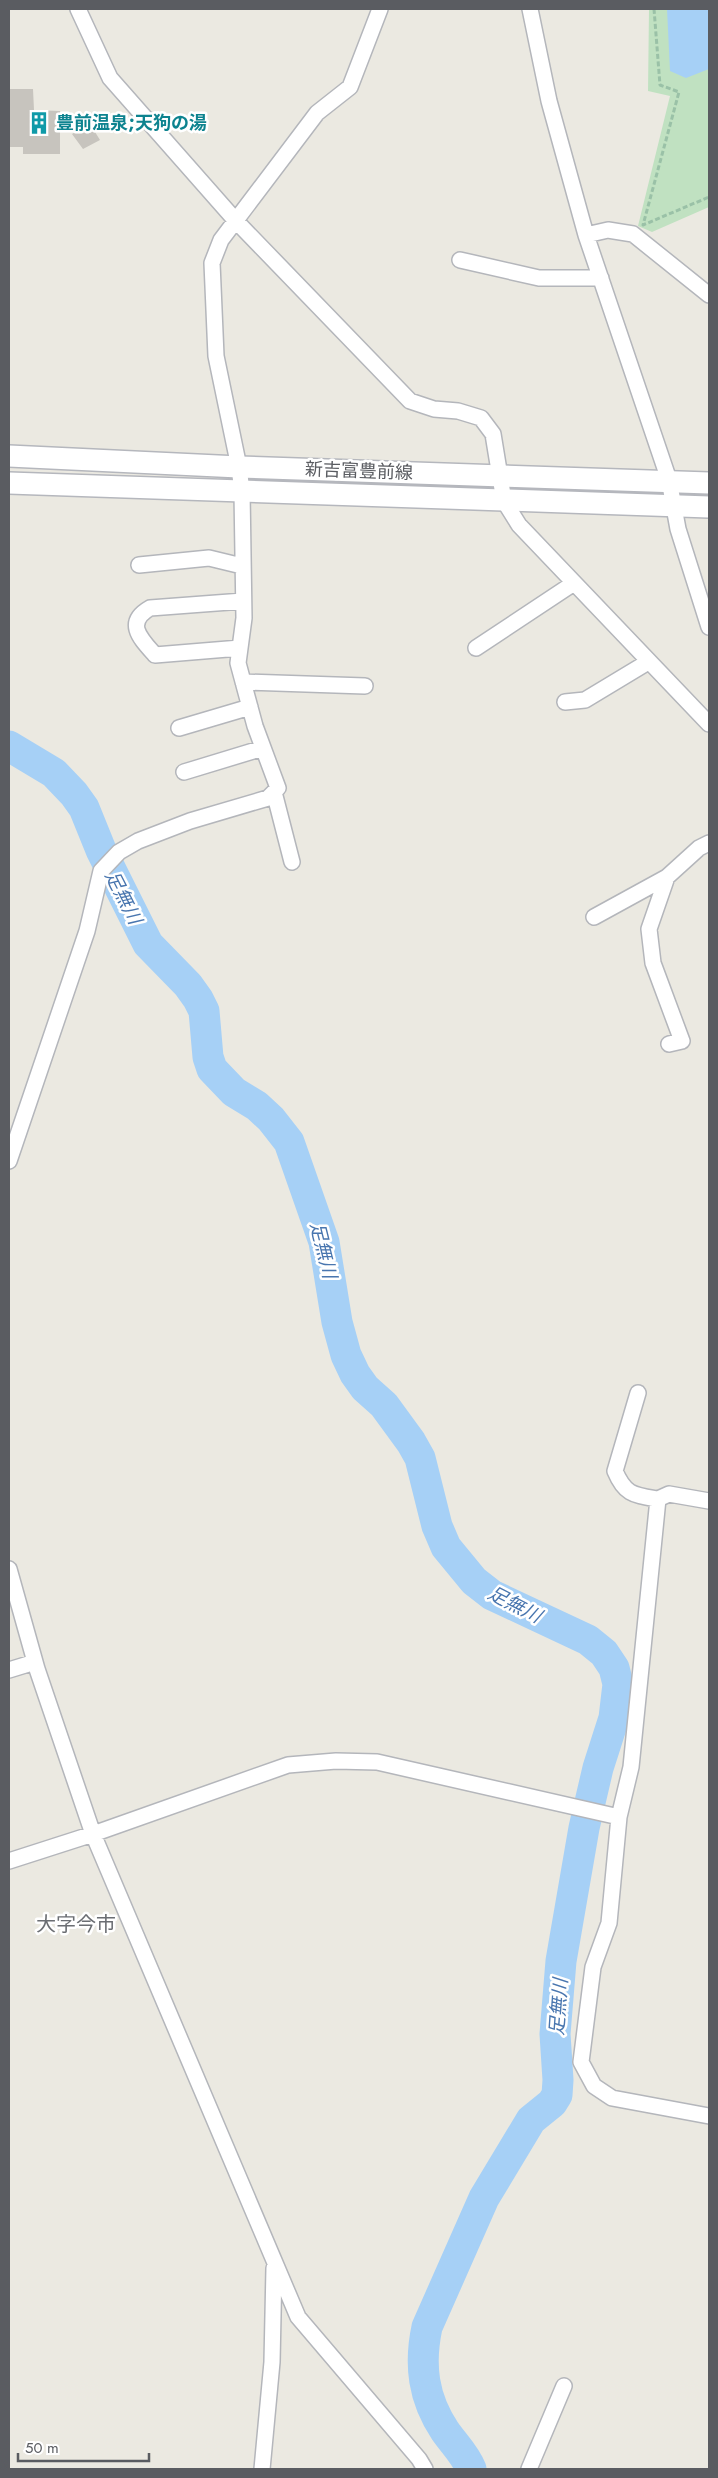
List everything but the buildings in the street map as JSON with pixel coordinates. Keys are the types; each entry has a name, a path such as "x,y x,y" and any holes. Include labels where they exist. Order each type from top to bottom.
{"main road":[{"name":"新吉富豊前線","path":"9,456 239,467 669,480 709,483"},
{"name":"新吉富豊前線","path":"9,483 709,507"}],"street":[{"path":"78,9 110,78 236,221 410,401 434,409 458,411 481,418 493,434 504,501 519,525 709,724"},
{"path":"9,1161 87,931 101,871 119,852 138,841 190,821 268,798 278,788 250,708 238,663 243,601 242,492 239,467 216,356 212,263 220,240 317,113 350,87 380,9"},
{"path":"530,9 549,101 586,235 669,480 678,529 709,627"},
{"path":"586,235 608,230 633,234 709,295"},
{"path":"460,260 539,278 601,278"},
{"path":"139,565 209,558 242,566"},
{"path":"476,648 574,583"},
{"path":"240,648 155,655 138,635 137,620 140,614 150,608 243,601"},
{"path":"565,702 585,700 648,662"},
{"path":"243,682 365,686"},
{"path":"178,728 250,708"},
{"path":"184,772 263,748"},
{"path":"274,792 292,862"},
{"path":"594,917 667,877 699,848 709,843"},
{"path":"667,877 649,929 653,963 682,1042 669,1044"},
{"path":"638,1393 615,1471 621,1485 633,1495 658,1499 669,1494 709,1501"},
{"path":"658,1499 631,1767 619,1817 609,1923 593,1967 581,2062 594,2086 612,2098 709,2116"},
{"path":"9,1569 35,1662 93,1834 298,2317 419,2459 425,2469"},
{"path":"9,1670 35,1662"},
{"path":"9,1861 93,1834 288,1765 336,1761 377,1762 619,1817"},
{"path":"262,2469 272,2362 274,2262"},
{"path":"529,2469 564,2386"}],"path":[{"path":"654,9 660,85 679,92 644,225 709,197"}],"green space":[{"path":"649,9 709,9 709,207 652,232 638,226 670,96 648,91"}],"water":[{"path":"667,9 709,9 709,69 686,78 670,71"}],"waterway":[{"name":"足無川","path":"9,746 54,773 74,794 84,808 101,850 148,944 188,985 204,1011 208,1057 212,1069 234,1092 257,1106 271,1119 289,1142 324,1242 337,1322 346,1355 355,1374 365,1388 384,1405 411,1442 420,1458 437,1526 446,1547 474,1581 492,1595 588,1640 604,1653 614,1668 618,1684 614,1718 598,1768 584,1828 561,1961 555,2034 557,2095 552,2103 531,2120 484,2198 427,2327 423,2368 428,2394 438,2419 471,2469"}],"place":[{"name":"豊前温泉;天狗の湯","path":"39,123"}],"district":[{"name":"大字今市","path":"76,1924"}]}
